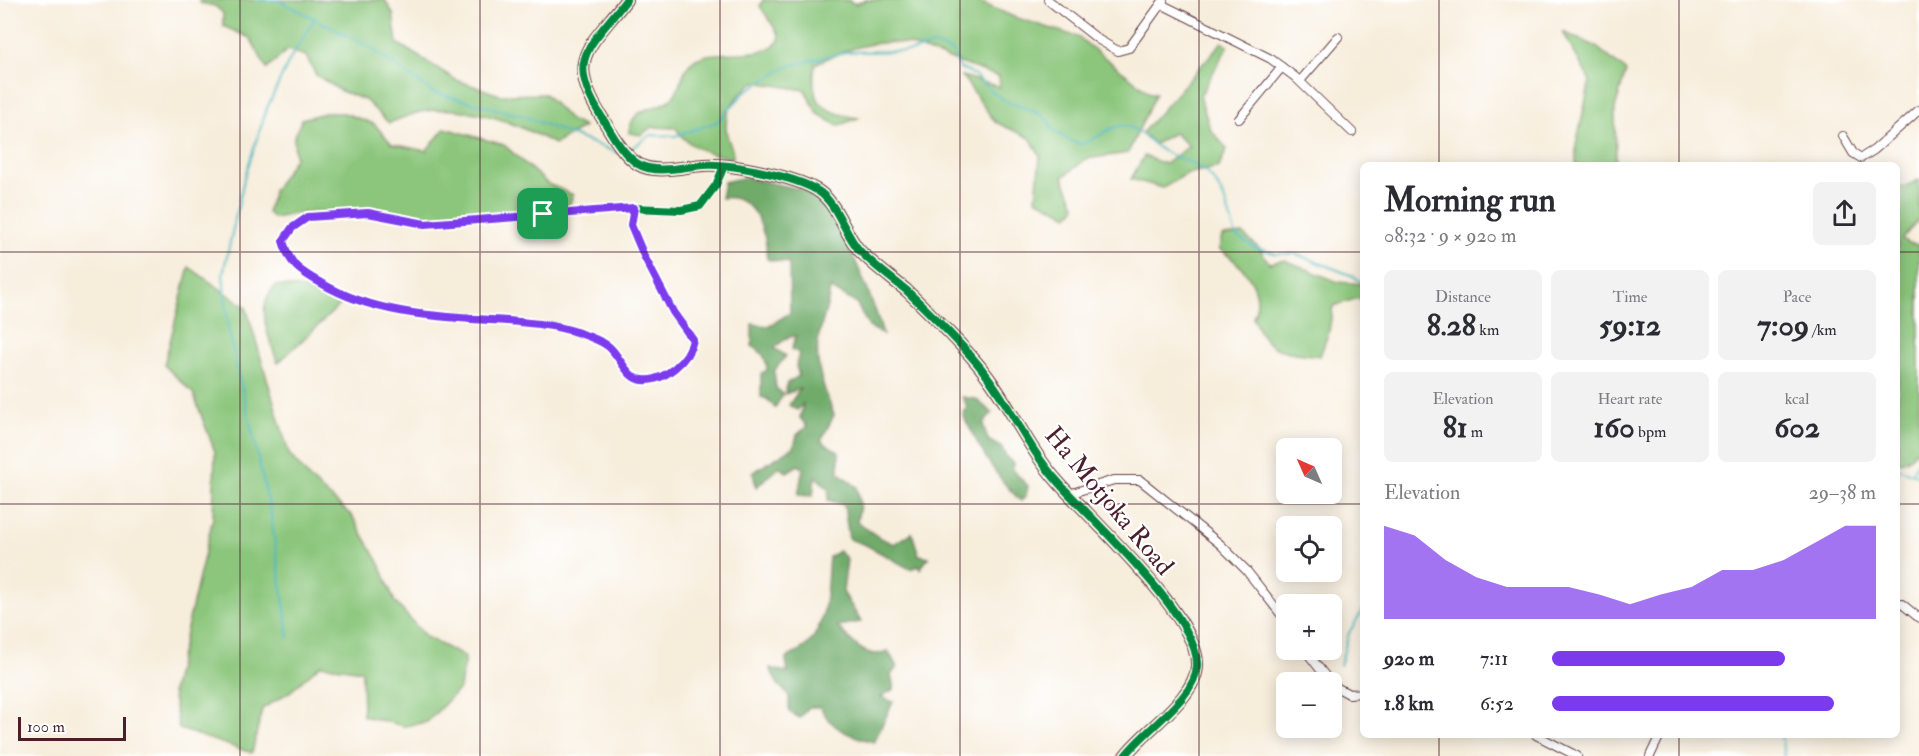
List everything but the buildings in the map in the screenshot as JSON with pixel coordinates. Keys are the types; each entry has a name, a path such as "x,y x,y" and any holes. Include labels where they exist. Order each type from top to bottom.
{"street":[{"name":"Ha Motjoka Road","path":"626,0 589,47 584,57 583,81 598,112 625,151 639,166 653,168 724,166 803,184 820,192 832,206 851,240 907,292 977,363 1005,400 1032,448 1069,494 1106,530 1161,595 1187,631 1198,665 1187,695 1141,736 1125,756"},
{"path":"1048,0 1099,40 1118,51 1129,48 1163,2 1282,67 1300,81 1352,132"},
{"path":"1300,81 1338,37"},
{"path":"1239,119 1282,67"},
{"path":"1843,136 1853,153 1861,158 1919,110"},
{"path":"634,208 631,225 644,256 673,312 693,340 684,358 672,371 656,378 641,380 628,372 608,346 575,331 531,322 393,311 345,297 311,278 288,260 283,241 292,228 308,217 368,213 425,224 634,208 681,210 700,206 716,185 724,166"},
{"path":"1069,494 1114,480 1140,480 1220,544 1246,570 1276,608"},
{"path":"1900,604 1919,618"},
{"path":"1313,660 1322,672"},
{"path":"1342,690 1349,694 1360,693"},
{"path":"1543,738 1577,756"},
{"path":"1559,738 1560,745"},
{"path":"1650,756 1659,738"}],"green space":[{"path":"199,0 385,0 393,14 397,43 456,80 500,95 545,94 570,120 584,127 555,144 507,122 473,112 437,110 420,112 389,123 365,100 341,91 316,75 306,56 287,50 267,69 250,38 223,26 223,13 215,6 200,3"},
{"path":"763,0 848,0 855,4 866,0 975,0 1014,17 1078,37 1150,93 1156,93 1128,153 1086,159 1063,177 1076,207 1068,215 1036,199 1040,156 1030,138 995,122 962,76 1000,87 999,77 908,44 884,43 860,46 815,64 816,97 827,109 835,113 858,118 838,126 817,113 805,90 754,82 732,104 727,118 727,135 733,158 700,149 680,135 676,128 652,127 641,135 629,133 637,115 672,98 685,71 695,60 714,54 762,51 778,42 780,36 760,6"},
{"path":"1563,32 1595,46 1626,71 1615,108 1616,162 1576,162 1576,145 1590,81"},
{"path":"1222,42 1228,46 1200,96 1210,129 1227,149 1219,167 1186,174 1163,188 1131,179 1144,156 1165,164 1189,146 1174,133 1155,144 1142,133"},
{"path":"325,113 344,113 374,124 392,144 426,151 445,128 504,145 548,184 573,195 568,209 451,219 416,217 377,209 299,213 274,218 267,212 274,190 295,158 294,137 302,119"},
{"path":"747,177 803,190 818,197 836,221 846,240 883,334 869,327 856,303 830,288 817,352 822,379 834,415 821,441 839,452 839,473 857,487 860,505 857,522 880,538 894,544 912,533 919,555 929,557 920,569 918,566 910,569 866,545 849,539 844,505 828,500 829,489 815,476 813,496 798,495 803,468 798,465 787,472 779,467 756,487 753,472 794,447 797,435 807,426 800,418 803,404 797,410 789,405 800,389 785,394 787,383 799,376 796,366 799,353 792,349 796,336 788,337 774,348 786,356 774,371 776,388 783,394 775,408 767,399 761,397 761,374 767,370 767,365 763,355 752,346 752,324 769,326 790,313 789,263 767,259 765,238 757,217 750,208 733,198 721,198 724,182"},
{"path":"1919,180 1919,219 1902,239 1919,245 1919,447 1910,458 1901,462 1900,358 1903,351 1900,350 1900,188"},
{"path":"1243,234 1259,248 1269,263 1285,260 1338,282 1360,284 1360,300 1358,298 1333,306 1329,331 1320,356 1278,349 1264,338 1253,317 1257,297 1254,287 1243,269 1219,249 1222,236"},
{"path":"189,267 246,307 289,454 311,480 352,516 379,562 395,602 426,637 465,657 460,688 427,722 404,726 363,716 362,671 320,665 291,691 262,709 252,753 179,729 172,692 213,518 215,452 193,393 164,365"},
{"path":"277,285 318,291 343,302 278,363 267,333 264,311 270,293"},
{"path":"962,397 976,399 992,413 983,424 988,440 1002,448 1007,458 1014,464 1012,469 1028,486 1026,496 1021,501 1003,482 981,450 963,415 967,406"},
{"path":"839,551 847,559 843,592 861,622 837,626 853,643 866,652 880,654 888,651 897,667 891,675 894,689 881,697 893,702 874,742 842,731 830,721 820,707 809,707 800,718 789,712 789,696 777,683 770,668 788,673 786,659 807,645 815,634 825,602 829,557"}],"waterway":[{"path":"259,0 276,0"},
{"path":"278,0 368,46 432,92 523,116 618,153"},
{"path":"289,638 270,510 228,328 223,274 244,179 267,108 290,59 315,18"},
{"path":"631,149 650,135 675,136 717,122 746,91 789,66 846,52 912,51 934,45 953,52 959,68 976,76 999,97 1041,115 1056,132 1074,142 1081,144 1087,142 1119,126 1130,127 1160,149 1197,166 1213,179 1223,197 1236,236 1254,247 1277,254 1296,254 1353,276 1360,281"},
{"path":"1911,473 1919,461"},
{"path":"1900,469 1919,476"},
{"path":"1340,665 1349,633 1360,615"},
{"path":"1781,738 1784,756"}],"cycle path":[{"path":"626,0 593,42 586,54 583,66 584,80 590,96 627,155 638,164 653,169 716,165 763,172 808,186 825,196 859,250 906,290 976,362 998,391 1046,468 1141,570 1181,622 1193,646 1197,666 1194,678 1179,701 1125,756"},
{"path":"634,208 631,225 644,256 673,312 693,340 691,348 681,362 667,373 651,380 637,379 632,376 605,344 570,330 507,321 411,313 342,294 301,271 292,262 283,241 292,228 307,217 368,213 425,224 634,208 681,210 700,206 716,185 724,166"}],"route":[{"path":"634,208 631,225 644,256 673,312 693,340 692,347 672,371 656,378 641,380 628,372 608,346 575,331 531,322 422,315 386,309 345,297 311,278 288,260 283,241 292,228 308,217 368,213 425,224 543,214 634,208"}]}
